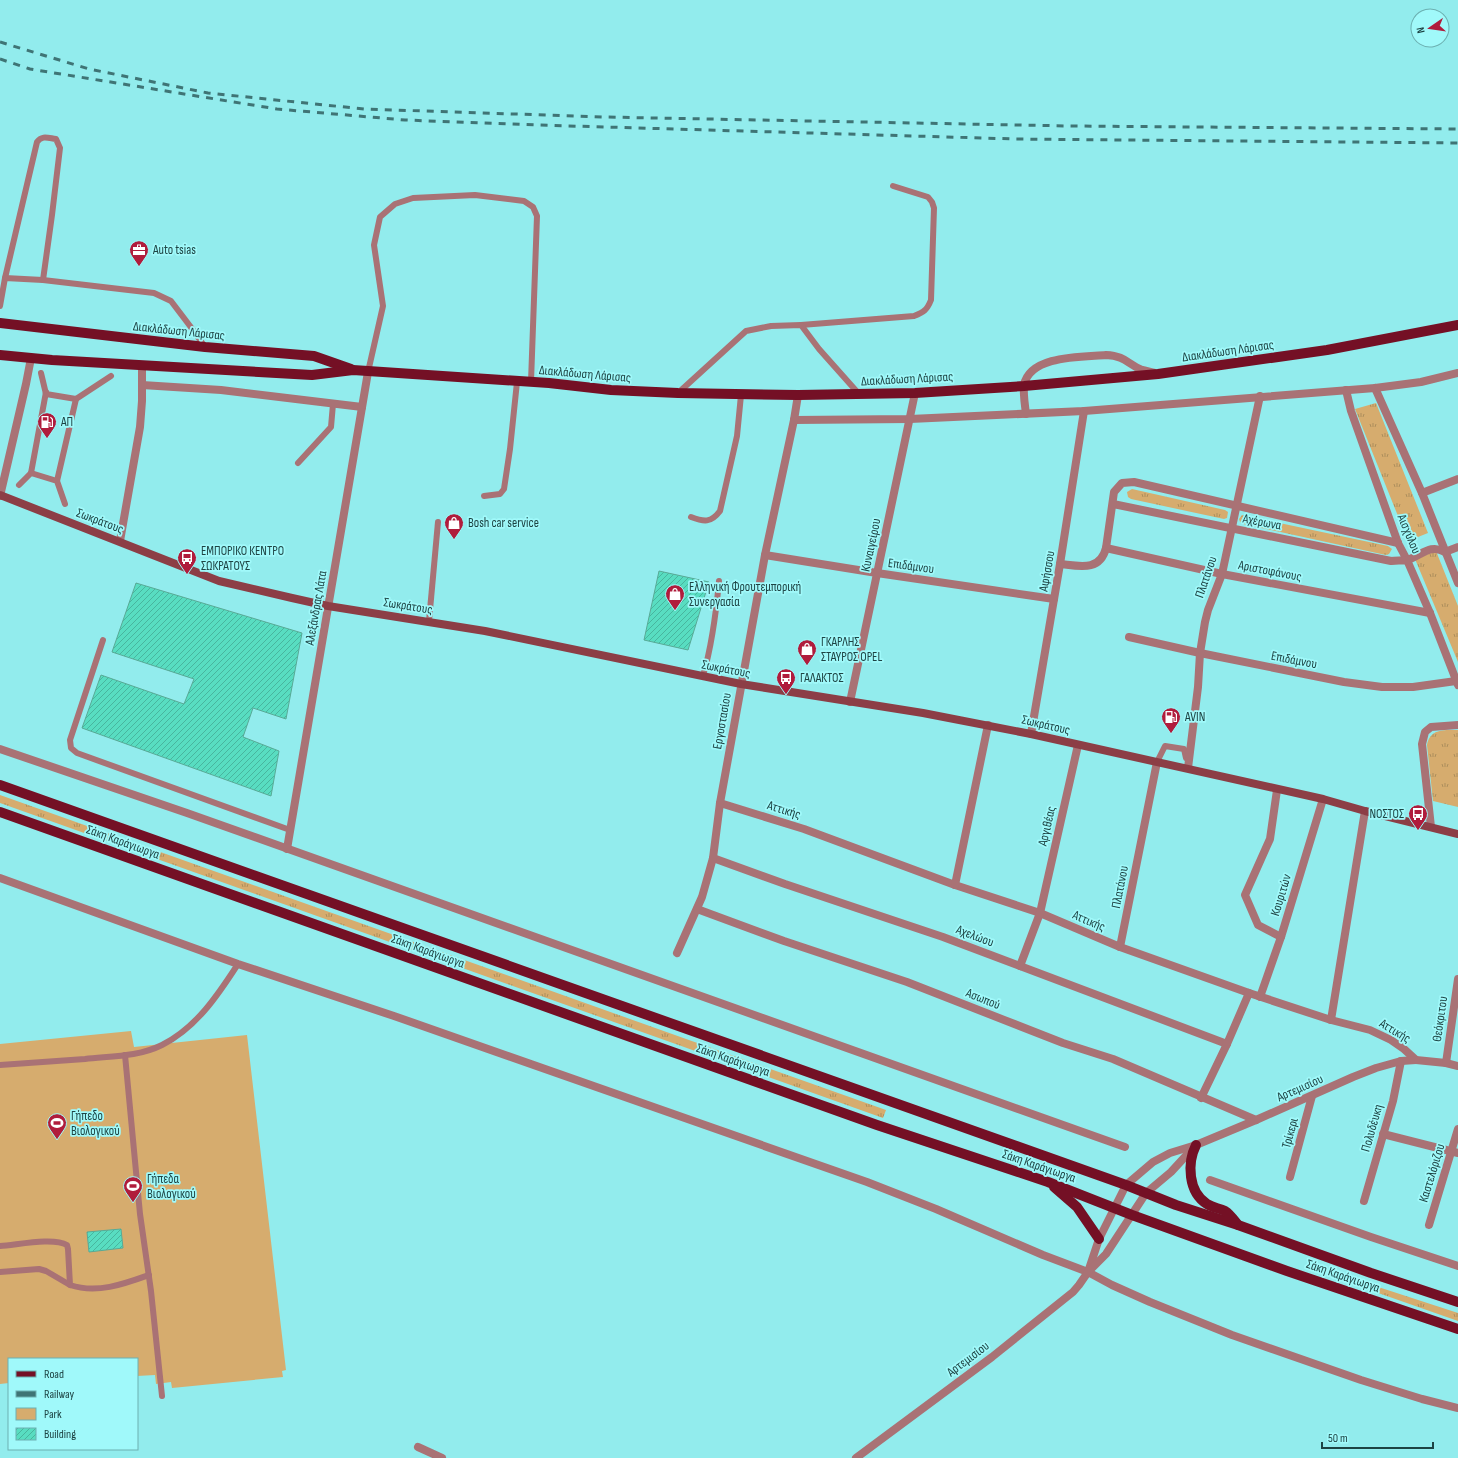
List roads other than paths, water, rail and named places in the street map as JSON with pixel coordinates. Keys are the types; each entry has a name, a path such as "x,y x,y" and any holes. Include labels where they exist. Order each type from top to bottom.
{"main road":[{"name":"Διακλάδωση Λάρισας","path":"0,324 204,347 314,356 353,370 368,372 531,382 611,390 741,395 915,393 1024,386 1158,374 1335,349 1458,325"},
{"name":"Διακλάδωση Λάρισας","path":"0,355 312,375 353,370"},
{"name":"Σωκράτους","path":"0,495 219,581 328,606 485,631 741,684 988,725 1323,799 1458,834"},
{"name":"Σάκη Καράγιωργα","path":"0,785 1146,1193 1176,1205 1238,1225 1371,1273 1458,1302"},
{"name":"Σάκη Καράγιωργα","path":"0,812 870,1122 1048,1182 1132,1215 1364,1298 1458,1329"},
{"path":"1196,1145 1191,1156 1190,1170 1192,1182 1197,1195 1208,1205 1226,1212 1238,1225"},
{"path":"1048,1182 1077,1207 1099,1238"}],"street":[{"path":"1026,414 1024,386 1027,376 1038,366 1059,360 1106,355 1116,356 1126,360 1142,370 1158,374"},
{"path":"0,495 31,358"},
{"path":"120,541 140,427 142,365"},
{"name":"Αλεξάνδρας Λάτα","path":"287,849 368,372"},
{"path":"794,420 910,419 1084,411 1375,388 1421,382 1458,373"},
{"path":"142,385 221,390 362,407"},
{"name":"Αισχύλου","path":"1375,388 1422,493 1458,583"},
{"name":"Αισχύλου","path":"1346,390 1351,411 1398,543 1430,613 1457,683"},
{"name":"Κυναιγείρου","path":"850,702 915,393"},
{"name":"Εργοστασίου","path":"677,953 702,897 713,858 720,803 741,684 765,555 798,395"},
{"name":"Πλατάνου","path":"1188,768 1198,686 1200,653 1208,610 1222,574 1260,396"},
{"name":"Αφήσσου","path":"1031,734 1084,411"},
{"path":"1422,493 1458,479"},
{"name":"Αχέρωνα","path":"1398,543 1134,482 1122,483 1114,492 1113,504 1391,560 1407,560"},
{"path":"1060,564 1087,566 1101,560 1106,548 1113,504"},
{"path":"1407,560 1427,550 1441,549 1445,552 1458,547"},
{"name":"Αριστοφάνους","path":"1106,548 1222,574 1430,613"},
{"name":"Επιδάμνου","path":"765,555 877,574 1054,599"},
{"name":"Επιδάμνου","path":"1129,637 1344,682 1382,687 1413,688 1457,683"},
{"path":"955,885 988,725"},
{"path":"1431,827 1422,744 1425,732 1431,727 1458,725"},
{"name":"Αργιθέας","path":"1020,966 1040,913 1078,745"},
{"path":"0,749 287,849 1125,1147"},
{"name":"Πλατάνου","path":"1120,947 1156,762"},
{"path":"1277,790 1270,840 1245,895 1258,925 1281,937"},
{"name":"Κουριτών","path":"1260,997 1281,937 1323,799"},
{"name":"Αττικής","path":"720,803 804,829 955,885 1040,913 1120,947 1260,997 1331,1020 1370,1030 1397,1044 1416,1060 1446,1062 1458,1066"},
{"path":"1331,1020 1365,811"},
{"name":"Αχελώου","path":"713,858 943,936 1227,1044"},
{"path":"0,878 238,964 394,1016 867,1182 936,1209 1043,1255 1088,1272 1112,1285 1150,1302 1232,1335 1361,1380 1422,1399 1458,1408"},
{"name":"Ασωπού","path":"697,909 784,941 907,982 1063,1043 1113,1059 1201,1098 1256,1120"},
{"name":"Θεόκριτου","path":"1446,1062 1458,978"},
{"path":"1201,1098 1249,993"},
{"name":"Αρτεμισίου","path":"856,1458 1032,1325 1073,1292 1088,1272 1099,1238 1126,1186 1152,1162 1170,1153 1196,1145 1256,1120 1376,1068 1416,1060"},
{"name":"Πολυδέυκη","path":"1364,1201 1397,1083 1401,1062"},
{"name":"Τρίκερι","path":"1290,1177 1312,1096"},
{"name":"Καστελόριζου","path":"1429,1225 1455,1152 1458,1129"},
{"path":"1383,1134 1455,1152"},
{"path":"1088,1272 1106,1254 1146,1193 1171,1172 1196,1145"},
{"path":"1210,1180 1370,1237 1458,1266"},
{"path":"418,1447 442,1458"}],"lane":[{"path":"0,306 5,278 37,142 43,137 56,139 60,148 43,280"},
{"path":"678,393 746,331 771,326 914,316 924,312 928,308 931,300 934,208 928,197 893,186"},
{"path":"368,372 383,306 374,245 380,217 395,204 413,198 475,195 524,201 533,207 536,216 531,382"},
{"path":"5,278 43,280 154,294 171,301 204,347"},
{"path":"801,325 819,349 859,394"},
{"path":"19,485 31,473 46,392 41,373"},
{"path":"46,392 46,394 76,399 111,376"},
{"path":"484,496 500,494 504,489 518,382"},
{"path":"691,517 701,521 708,520 716,517 720,511 737,436 741,395"},
{"path":"65,504 57,481 76,399"},
{"path":"298,463 331,427 333,404"},
{"path":"31,473 57,481"},
{"path":"429,621 438,522"},
{"path":"703,676 715,624 719,581"},
{"path":"103,640 70,740 71,748 77,753 290,830"},
{"path":"1156,762 1165,746 1184,749 1186,758"},
{"path":"0,1066 125,1055 151,1050 174,1038 188,1027 208,1007 238,964"},
{"path":"125,1055 140,1214 149,1275 162,1396"},
{"path":"0,1246 47,1241 62,1242 67,1245 69,1254 70,1285"},
{"path":"0,1272 39,1269 46,1271 70,1285 85,1289 119,1286 149,1275"}],"railway":[{"path":"0,42 89,69 208,93 364,109 604,117 1069,126 1458,129"},
{"path":"0,59 30,69 277,109 405,120 1016,139 1458,143"}],"place":[{"name":"Auto tsias","path":"139,267"},
{"name":"ΑΠ","path":"47,439"},
{"name":"Bosh car service","path":"454,540"},
{"name":"ΕΜΠΟΡΙΚΟ ΚΕΝΤΡΟ ΣΩΚΡΑΤΟΥΣ","path":"187,575"},
{"name":"Ελληνική Φρουτεμπορική Συνεργασία","path":"675,611"},
{"name":"ΓΚΑΡΛΗΣ ΣΤΑΥΡΟΣ OPEL","path":"807,666"},
{"name":"ΓΑΛΑΚΤΟΣ","path":"786,695"},
{"name":"AVIN","path":"1171,734"},
{"name":"ΝΟΣΤΟΣ","path":"1418,831"},
{"name":"Γήπεδο Βιολογικού","path":"57,1140"},
{"name":"Γήπεδα Βιολογικού","path":"133,1203"}]}
